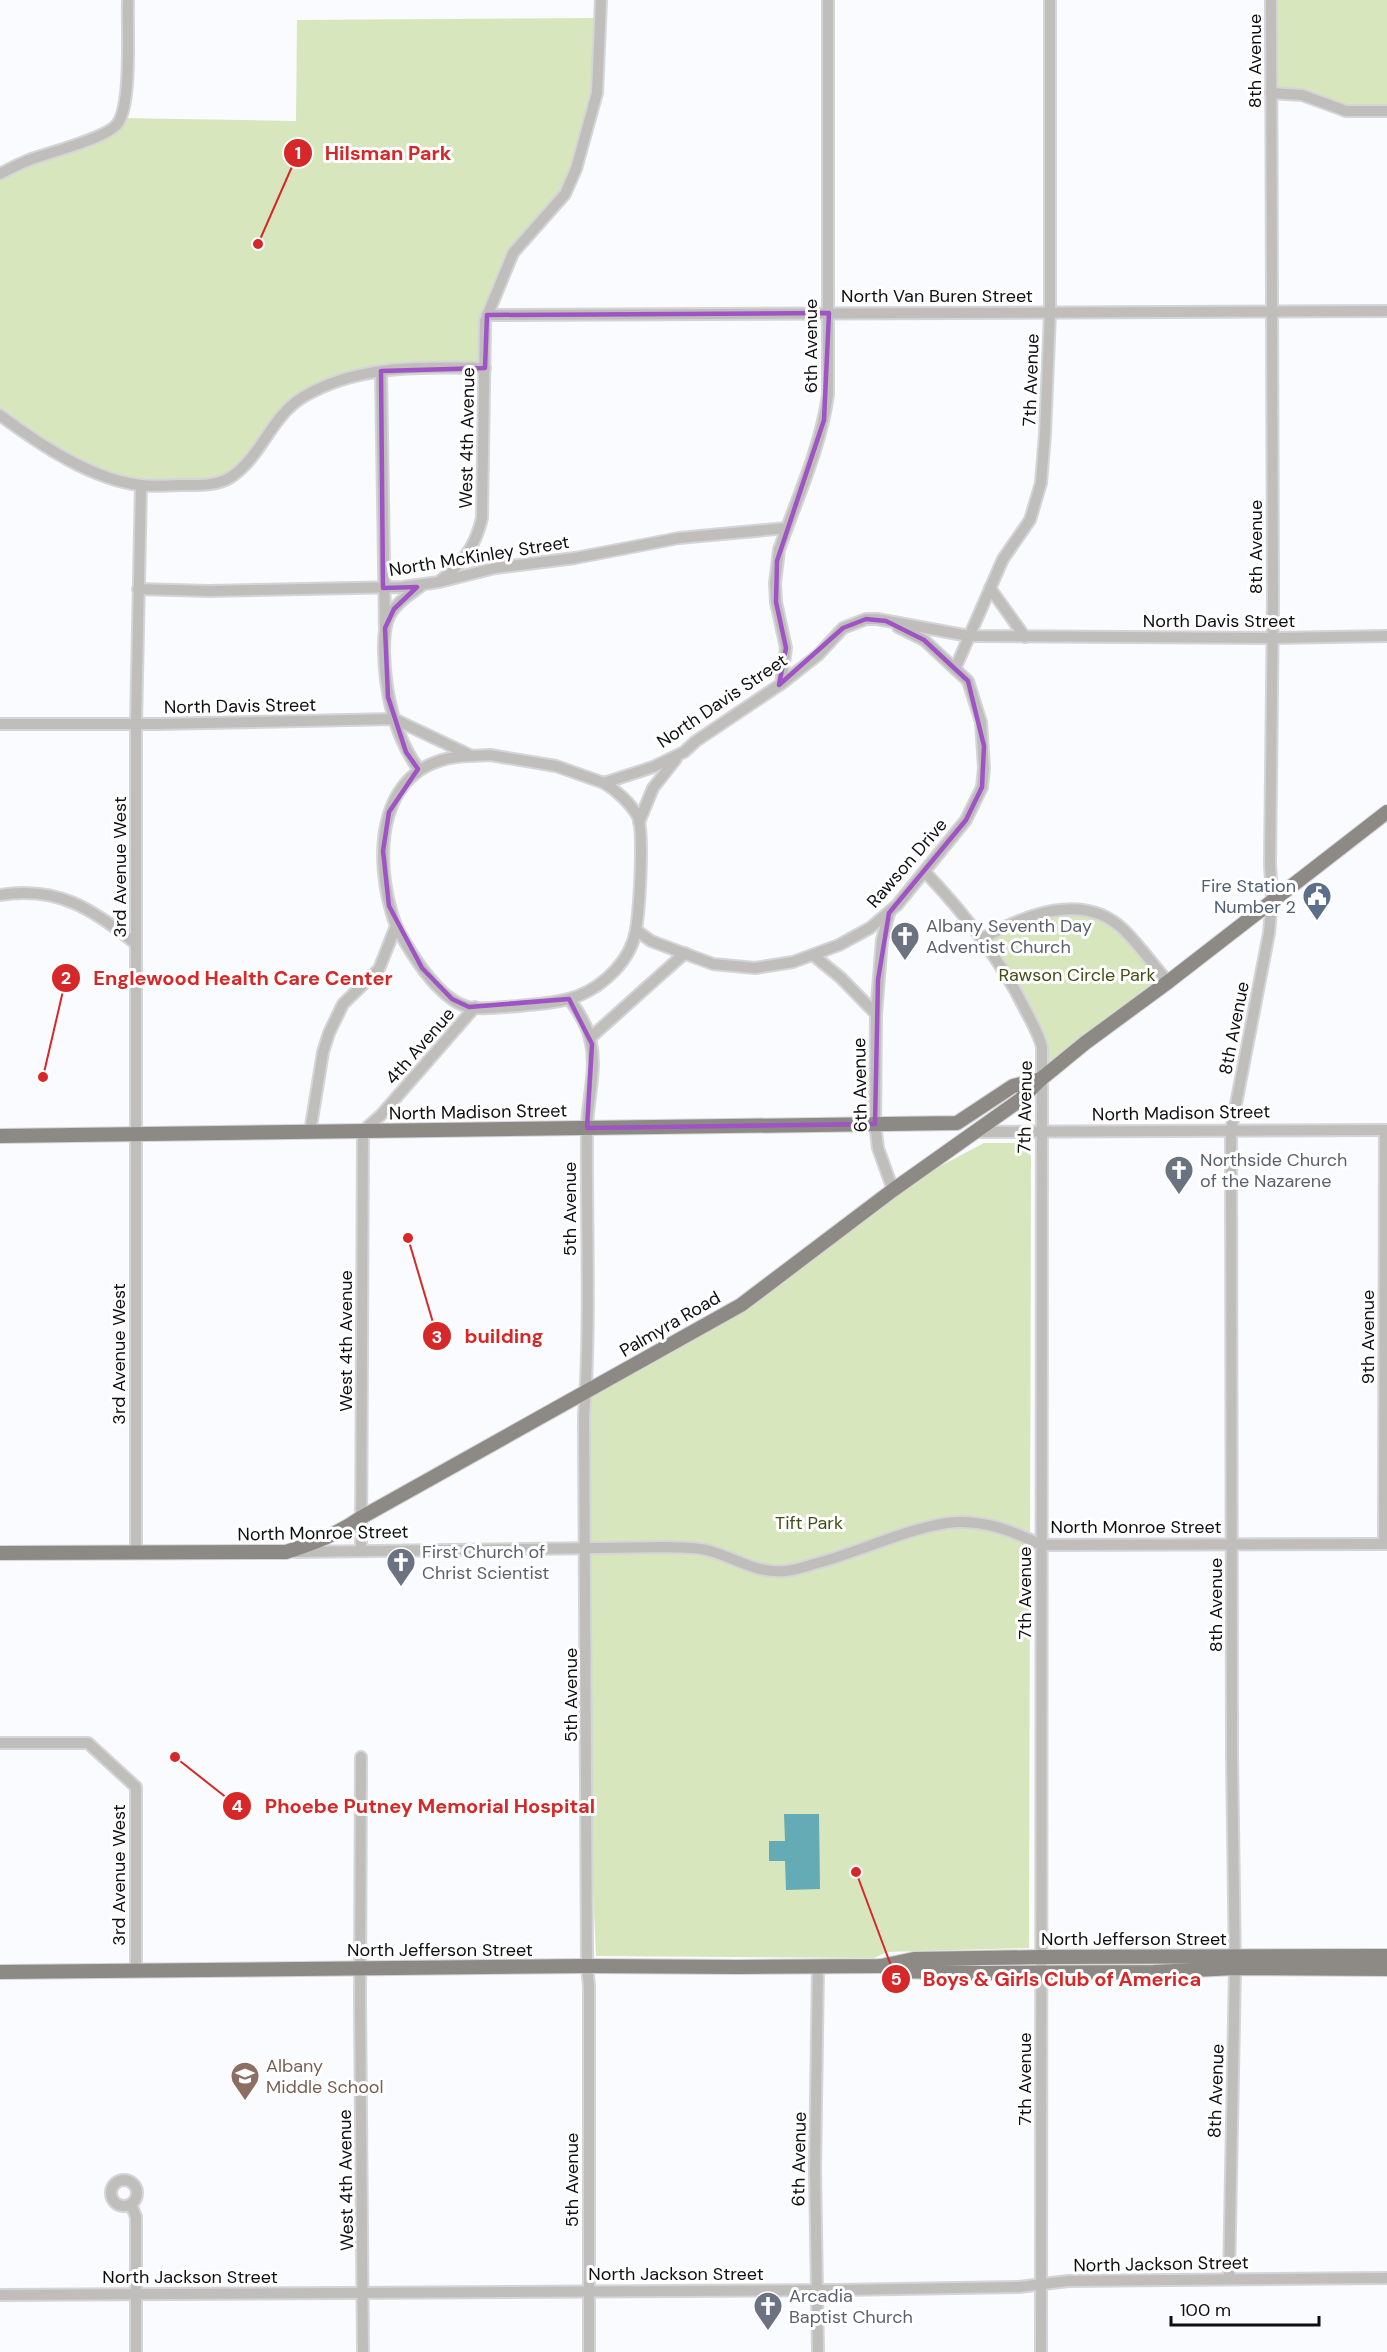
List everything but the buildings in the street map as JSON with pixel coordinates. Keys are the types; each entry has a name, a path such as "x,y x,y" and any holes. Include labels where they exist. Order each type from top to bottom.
{"main road":[{"name":"Palmyra Road","path":"286,1552 321,1541 741,1305 893,1190 1020,1100 1041,1079 1085,1044 1387,812"},
{"name":"Palmyra Road","path":"957,1123 1013,1086 1041,1079"},
{"name":"North Madison Street","path":"0,1136 957,1123"},
{"name":"North Monroe Street","path":"0,1553 286,1552"},
{"name":"North Jefferson Street","path":"881,1966 895,1971 915,1972 1041,1973 1387,1956"},
{"name":"North Jefferson Street","path":"0,1972 587,1966 881,1966 914,1959 1042,1957 1387,1969"}],"street":[{"path":"0,174 27,161 106,133 118,124 124,107 126,88 128,0"},
{"path":"487,315 513,253 561,200 576,169 597,93 601,0"},
{"name":"6th Avenue","path":"781,684 786,648 778,616 775,583 779,550 808,475 824,420 828,395 828,0"},
{"name":"7th Avenue","path":"969,636 1003,558 1030,520 1041,483 1050,313 1050,0"},
{"name":"8th Avenue","path":"1229,2279 1235,1963 1232,1756 1232,1131 1269,933 1272,899 1270,864 1273,638 1271,0"},
{"path":"1271,93 1302,95 1346,111 1387,111"},
{"name":"North Van Buren Street","path":"487,315 1387,311"},
{"name":"West 4th Avenue","path":"439,582 467,556 474,544 482,518 487,315"},
{"path":"0,415 42,444 90,471 141,485 210,484 225,480 242,467 257,451 269,430 301,398 337,381 381,371 414,367 485,368"},
{"path":"381,371 385,681 394,719 406,752 419,770"},
{"name":"3rd Avenue West","path":"136,1553 136,724 141,485"},
{"name":"North McKinley Street","path":"138,589 209,591 383,588 424,585 495,568 575,558 679,538 787,528"},
{"path":"385,628 394,609 424,585"},
{"path":"990,588 1025,637"},
{"name":"North Davis Street","path":"0,724 394,719 472,756 490,755 556,766 604,783 653,767 684,752 696,741 781,684 818,655 843,628 866,619 969,636 1273,638 1387,636"},
{"name":"Rawson Drive","path":"685,953 713,964 744,967 774,966 813,955 870,928 889,913 966,820 982,787 984,768 981,723 968,681 924,640 886,621"},
{"path":"955,669 969,636"},
{"path":"639,823 652,788 684,752"},
{"path":"472,756 443,759 419,770 402,786 395,798 385,829 384,873 389,906 396,926 410,951 452,999 469,1007 501,1008 569,999 594,987 625,959 634,941 636,930 640,855 639,823 638,816 623,798 604,783"},
{"name":"7th Avenue","path":"925,872 960,909 983,938 1016,992 1041,1043 1041,2352"},
{"path":"0,895 39,892 71,901 115,927 136,944"},
{"path":"983,938 1009,924 1039,913 1077,909 1107,918 1123,929 1168,982"},
{"name":"6th Avenue","path":"889,913 882,940 876,1014 875,1124 878,1148 893,1190"},
{"path":"310,1132 328,1033 343,1004 379,969 396,926"},
{"path":"590,1038 685,953 651,941 636,930"},
{"name":"6th Avenue","path":"813,955 841,978 876,1014"},
{"name":"5th Avenue","path":"569,999 583,1019 590,1038 592,1064 587,1128 584,1416 587,1966 589,1986 589,2352"},
{"name":"4th Avenue","path":"363,1131 381,1115 475,1007"},
{"name":"North Madison Street","path":"975,1132 1386,1130"},
{"name":"9th Avenue","path":"1386,1130 1386,1544"},
{"name":"West 4th Avenue","path":"361,1551 363,1131"},
{"name":"North Monroe Street","path":"286,1552 692,1548 710,1550 743,1564 762,1569 786,1571 832,1559 926,1528 958,1522 1006,1529 1041,1545 1386,1544"},
{"name":"3rd Avenue West","path":"0,1743 88,1743 136,1787 136,1971"},
{"name":"West 4th Avenue","path":"361,1757 363,2352"},
{"name":"6th Avenue","path":"818,1966 815,2170 818,2352"},
{"path":"131,2204 136,2217 136,2352"},
{"name":"North Jackson Street","path":"0,2295 817,2290 1042,2285 1068,2282 1387,2278"}],"highlighted area":[{"path":"829,313 824,420 777,561 776,602 786,648 779,685 843,628 866,619 886,621 924,640 968,681 984,746 982,787 966,820 889,913 878,980 875,1124 587,1128 592,1044 569,999 469,1007 452,999 422,968 389,906 383,851 389,812 418,769 406,752 388,697 385,628 394,609 417,587 383,588 381,371 485,368 487,315"}],"green space":[{"path":"1272,0 1387,0 1387,110 1346,110 1272,92"},
{"path":"597,18 595,93 563,193 524,236 483,321 483,366 413,365 316,387 225,478 141,484 90,469 0,414 0,176 107,134 121,118 296,121 297,20"},
{"name":"Rawson Circle Park","path":"1065,911 1105,919 1121,930 1166,982 1044,1077 1043,1047 984,939 1009,926"},
{"name":"Tift Park","path":"984,1143 1020,1143 1031,1156 1029,1948 887,1952 874,1958 596,1956 589,1796 587,1394 742,1306 895,1190"}],"water":[{"path":"784,1814 819,1814 820,1889 786,1890 785,1861 769,1861 769,1841 785,1841"}],"place":[{"name":"Hilsman Park","path":"258,244"},
{"name":"Fire Station Number 2","path":"1317,922"},
{"name":"Albany Seventh Day Adventist Church","path":"905,962"},
{"name":"Englewood Health Care Center","path":"43,1077"},
{"name":"Northside Church of the Nazarene","path":"1179,1196"},
{"name":"building","path":"408,1238"},
{"name":"First Church of Christ Scientist","path":"401,1588"},
{"name":"Phoebe Putney Memorial Hospital","path":"175,1757"},
{"name":"Boys & Girls Club of America","path":"856,1872"},
{"name":"Albany Middle School","path":"245,2102"},
{"name":"Arcadia Baptist Church","path":"768,2332"}]}
